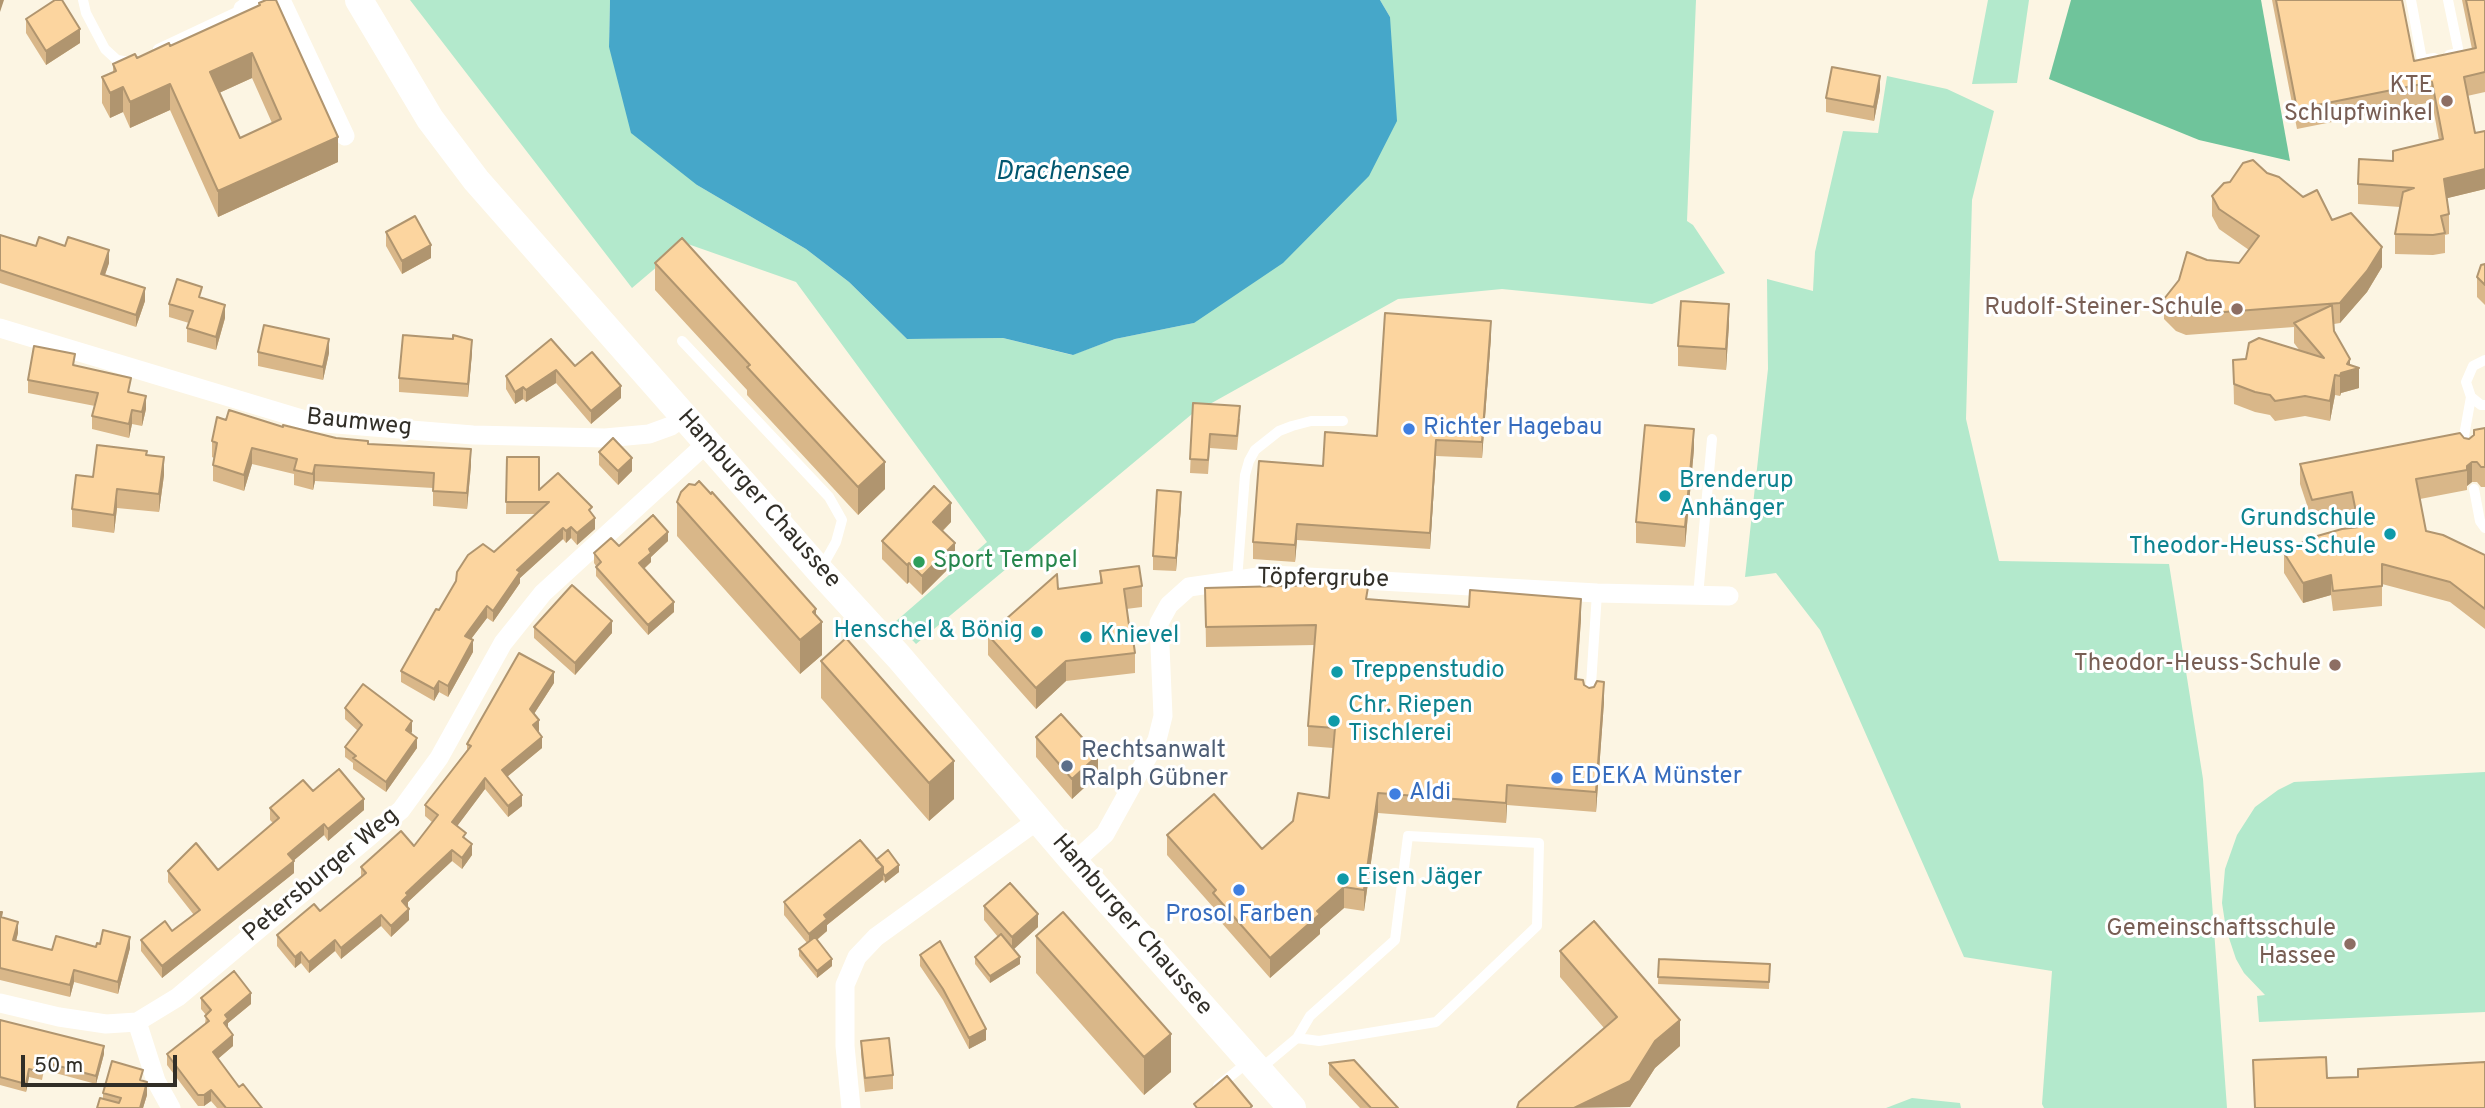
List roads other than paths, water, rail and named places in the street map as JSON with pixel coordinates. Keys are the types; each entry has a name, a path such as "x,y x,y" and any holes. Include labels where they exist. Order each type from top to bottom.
{"main road":[{"name":"Hamburger Chaussee","path":"359,0 430,119 476,180 899,657 1074,862 1292,1108"}],"street":[{"path":"243,9 262,0"},
{"path":"281,0 345,136"},
{"name":"Baumweg","path":"0,328 312,422 473,435 605,438 649,434 671,426 684,417"},
{"name":"Petersburger Weg","path":"0,1003 59,1017 106,1024 137,1021 178,997 401,810 439,758 503,643 543,593 707,443"},
{"name":"Töpfergrube","path":"1074,862 1105,834 1157,740 1163,716 1159,623 1169,605 1189,587 1272,575 1597,593 1729,596"},
{"path":"851,1108 845,1046 845,985 857,957 876,937 1038,820"},
{"path":"137,1021 156,1081 171,1108"}],"lane":[{"path":"83,0 86,13 105,49 117,60 131,62 243,9"},
{"path":"2411,0 2423,60 2459,53 2448,0"},
{"path":"682,341 829,497 842,520 836,542 820,571"},
{"path":"2467,452 2465,436 2471,397 2466,382 2473,366 2485,360"},
{"path":"2471,397 2485,405"},
{"path":"1237,580 1245,475 1255,450 1279,431 1292,426 1311,421 1343,421"},
{"path":"1698,596 1712,439"},
{"path":"2474,489 2480,521 2485,528"},
{"path":"1590,701 1597,593"},
{"path":"1212,1091 1297,1038 1310,1016 1395,940 1408,836 1539,844 1537,926 1436,1022 1320,1041 1297,1038"}],"water":[{"name":"Drachensee","path":"610,0 1380,0 1390,17 1397,121 1369,176 1283,263 1194,323 1115,339 1073,355 1003,338 907,339 849,282 806,249 697,185 631,133 609,47"}],"place":[{"name":"KTE Schlupfwinkel","path":"2447,101"},
{"name":"Rudolf-Steiner-Schule","path":"2237,309"},
{"name":"Richter Hagebau","path":"1409,429"},
{"name":"Brenderup Anhänger","path":"1665,496"},
{"name":"Grundschule Theodor-Heuss-Schule","path":"2390,534"},
{"name":"Sport Tempel","path":"919,562"},
{"name":"Henschel & Bönig","path":"1037,632"},
{"name":"Knievel","path":"1086,637"},
{"name":"Theodor-Heuss-Schule","path":"2335,665"},
{"name":"Treppenstudio","path":"1337,672"},
{"name":"Chr. Riepen Tischlerei","path":"1334,721"},
{"name":"Rechtsanwalt Ralph Gübner","path":"1067,766"},
{"name":"EDEKA Münster","path":"1557,778"},
{"name":"Aldi","path":"1395,794"},
{"name":"Eisen Jäger","path":"1343,879"},
{"name":"Prosol Farben","path":"1239,890"},
{"name":"Gemeinschaftsschule Hassee","path":"2350,944"}]}
